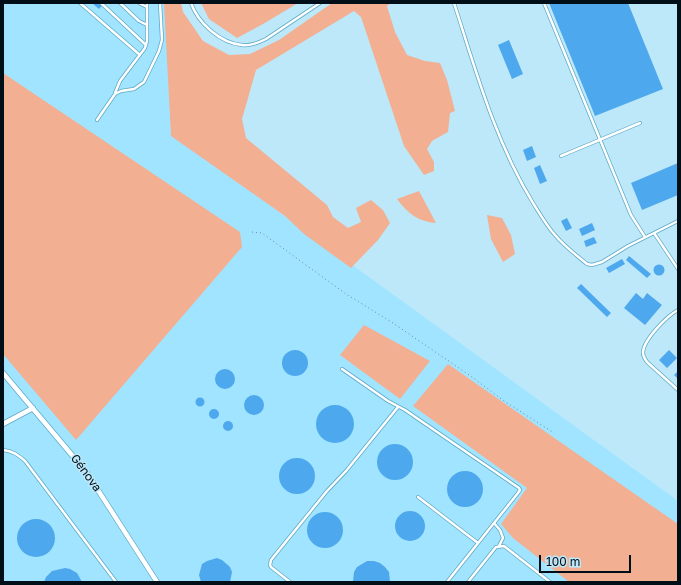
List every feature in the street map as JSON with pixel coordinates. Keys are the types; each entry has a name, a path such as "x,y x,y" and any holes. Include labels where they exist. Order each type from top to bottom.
{"street":[{"name":"Génova","path":"3,373 87,473 157,582"},
{"path":"3,424 33,408"}],"lane":[{"path":"80,3 140,56"},
{"path":"101,3 146,44"},
{"path":"120,3 139,21 147,25"},
{"path":"139,3 147,7"},
{"path":"97,120 115,94 120,82 140,56 146,44 147,3"},
{"path":"115,94 121,90 134,89 144,82 159,51 162,40 160,3"},
{"path":"191,3 198,17 209,29 226,41 233,44 243,45 258,43 266,39 320,3"},
{"path":"454,3 485,98 503,146 524,188 547,225 556,236 582,260 587,264 592,265 608,260 628,246 678,221"},
{"path":"544,3 631,215 645,237"},
{"path":"561,156 640,123"},
{"path":"654,233 678,269"},
{"path":"678,310 668,316 660,325 644,346 643,354 647,362 678,390"},
{"path":"342,369 398,407 405,410 520,490 447,582"},
{"path":"290,582 271,567 271,560 398,407"},
{"path":"3,450 11,451 17,454 25,462 116,582"},
{"path":"418,497 478,543"},
{"path":"494,523 500,530 503,538 500,546"},
{"path":"468,582 496,547 500,546 504,546 550,582"}],"path":[{"path":"252,232 262,233 346,294 393,323 472,377 504,401 554,433"}],"shaded area":[{"path":"3,3 167,3 177,138 678,501 678,582 3,582"},
{"path":"164,3 181,3 183,12 203,41 229,55 250,54 279,40 332,3 391,3 387,6 395,32 407,55 425,61 440,63 447,80 455,111 450,113 448,132 432,141 427,149 434,162 434,171 424,175 404,146 361,17 354,11 256,70 242,119 246,138 327,205 333,217 348,228 361,222 356,208 371,200 383,210 390,223 378,240 351,268 304,234 285,216 171,136"},
{"path":"201,3 298,3 237,38 209,19"},
{"path":"3,73 240,232 242,247 76,440 3,354"},
{"path":"419,191 436,223 424,221 414,216 405,209 397,199"},
{"path":"487,215 502,218 511,235 515,254 503,262 491,239"},
{"path":"364,325 430,361 400,399 340,355"},
{"path":"448,364 678,524 678,582 569,582 513,538 501,524 527,488 413,406"}],"building":[{"path":"92,3 104,3 99,9"},
{"path":"549,3 628,3 663,89 595,116"},
{"path":"509,40 523,74 512,79 498,45"},
{"path":"532,146 536,157 527,161 523,150"},
{"path":"678,163 678,195 642,210 631,183"},
{"path":"540,165 547,181 540,184 534,168"},
{"path":"567,218 572,228 566,231 561,221"},
{"path":"592,223 595,230 582,236 579,229"},
{"path":"594,237 597,243 586,247 584,241"},
{"path":"629,256 651,274 647,278 626,260"},
{"path":"622,259 625,264 609,273 606,268"},
{"path":"657,265 661,265 663,266 663,274 657,275 654,272 654,268"},
{"path":"581,284 611,313 607,317 577,288"},
{"path":"636,293 643,299 647,293 662,305 645,325 624,308"},
{"path":"295,350 304,354 308,363 304,372 295,376 286,372 282,363 286,354"},
{"path":"669,350 677,358 667,368 659,360"},
{"path":"225,369 232,372 235,379 232,386 225,389 218,386 215,379 218,372"},
{"path":"678,371 678,379 674,375"},
{"path":"254,395 261,398 264,405 261,412 254,415 247,412 244,405 247,398"},
{"path":"200,397 205,402 200,407 195,402"},
{"path":"335,405 348,411 354,424 348,437 335,443 322,437 316,424 322,411"},
{"path":"214,409 219,414 214,419 209,414"},
{"path":"228,421 233,426 228,431 223,426"},
{"path":"395,444 408,449 413,462 408,475 395,480 382,475 377,462 382,449"},
{"path":"301,458 310,463 314,469 314,483 310,489 301,494 293,494 284,489 280,483 279,472 284,463 290,459"},
{"path":"469,471 478,476 482,482 482,496 478,502 469,507 461,507 452,502 448,496 447,485 452,476 458,472"},
{"path":"410,511 421,515 425,526 421,537 410,541 399,537 395,526 399,515"},
{"path":"325,512 335,515 340,520 343,530 340,540 335,545 325,548 315,545 310,540 307,530 310,520 315,515"},
{"path":"32,519 40,519 50,524 54,531 54,545 50,552 40,557 32,557 22,552 20,549 17,542 17,534 22,524 25,522"},
{"path":"217,558 222,560 230,567 232,572 230,582 201,582 199,575 202,564"},
{"path":"367,561 380,563 385,567 389,572 390,582 353,582 354,572 357,567"},
{"path":"65,568 77,573 82,582 44,582 46,577 52,571"}]}
